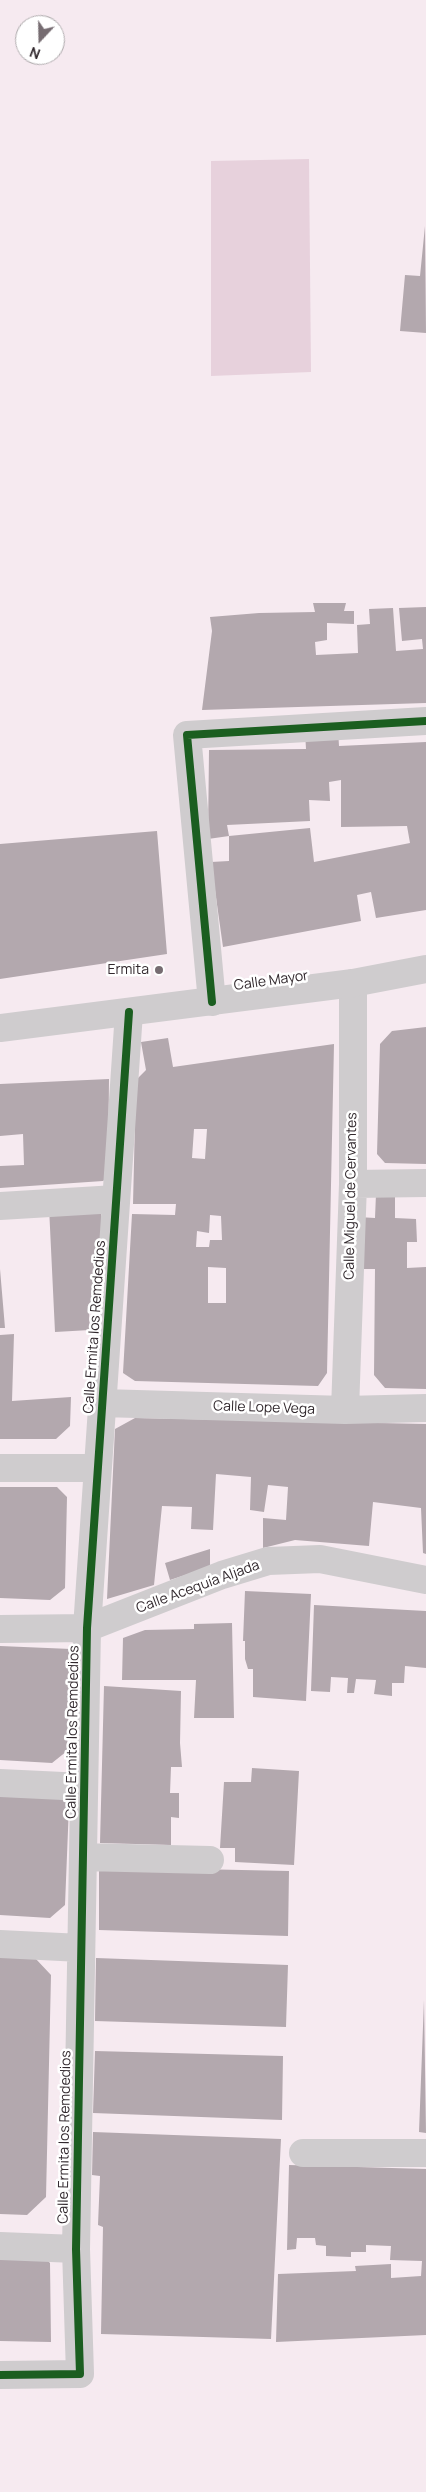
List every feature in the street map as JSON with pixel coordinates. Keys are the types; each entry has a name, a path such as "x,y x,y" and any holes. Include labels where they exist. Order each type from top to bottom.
{"street":[{"path":"212,1002 187,736 426,720"},
{"name":"Calle Mayor","path":"0,1028 353,983 426,969"},
{"name":"Calle Miguel de Cervantes","path":"345,1410 353,1184 353,983"},
{"name":"Calle Ermita los Remdedios","path":"0,2375 80,2374 76,2249 87,1628 129,1012"},
{"path":"353,1184 426,1183"},
{"path":"0,1206 116,1199"},
{"name":"Calle Lope Vega","path":"102,1403 345,1410 426,1408"},
{"path":"0,1468 98,1468"},
{"name":"Calle Acequía Aljada","path":"0,1629 87,1628 222,1576 268,1561 320,1559 426,1580"},
{"path":"0,1783 84,1788"},
{"path":"83,1857 210,1860"},
{"path":"0,1944 82,1948"},
{"path":"303,2153 426,2153"},
{"path":"0,2246 76,2249"}],"shaded area":[{"path":"309,159 311,372 211,376 211,161"}],"building":[{"path":"425,226 426,333 400,331 405,275 420,276"},
{"path":"313,603 346,603 344,611 354,611 354,624 327,623 327,640 315,642 316,655 358,653 357,625 370,624 369,609 393,608 396,651 423,649 422,639 402,641 399,608 426,607 426,703 202,710 212,631 210,617 259,613 315,612"},
{"path":"338,730 339,746 426,742 426,910 376,918 371,892 357,895 361,921 223,947 211,862 229,861 229,836 208,839 209,750 306,749 305,732","holes":["341,780 341,827 407,826 410,843 314,862 310,828 229,836 227,825 310,821 309,800 330,801 329,782"]},
{"path":"157,831 167,954 0,979 0,844"},
{"path":"426,1027 426,1164 385,1163 377,1154 380,1044 392,1031"},
{"path":"168,1038 173,1067 334,1044 327,1373 318,1386 135,1381 123,1373 132,1214 175,1215 176,1204 133,1204 136,1080 146,1070 141,1042","holes":["194,1129 207,1129 205,1159 192,1158","210,1215 221,1216 222,1240 210,1240 209,1247 196,1247 197,1231 209,1233","208,1267 226,1268 226,1303 208,1303"]},
{"path":"109,1079 108,1177 103,1181 0,1188 0,1166 24,1165 23,1134 0,1136 0,1084"},
{"path":"376,1194 395,1195 395,1218 416,1219 417,1242 407,1242 407,1268 426,1267 426,1389 385,1388 374,1375 375,1269 357,1269 358,1217 375,1218"},
{"path":"101,1205 102,1311 89,1312 90,1330 55,1332 49,1207"},
{"path":"0,1269 5,1328 0,1328"},
{"path":"14,1334 12,1401 71,1397 70,1426 56,1439 0,1439 0,1335"},
{"path":"135,1418 426,1424 426,1554 423,1553 421,1508 373,1502 369,1546 295,1540 263,1548 263,1518 286,1520 288,1487 268,1485 264,1512 250,1510 251,1477 216,1474 213,1530 191,1529 192,1507 162,1506 154,1585 107,1599 115,1429"},
{"path":"0,1487 57,1487 67,1497 65,1588 50,1600 0,1598"},
{"path":"210,1549 210,1567 170,1580 165,1563"},
{"path":"245,1591 311,1594 306,1701 253,1697 253,1669 248,1669 245,1659 245,1641 243,1641"},
{"path":"314,1605 426,1611 426,1668 405,1666 404,1683 392,1683 392,1696 374,1694 376,1680 356,1679 354,1693 347,1693 348,1678 331,1677 330,1692 311,1691"},
{"path":"232,1623 234,1718 194,1718 196,1680 122,1680 123,1638 145,1630 194,1629 194,1624"},
{"path":"0,1646 71,1649 67,1751 52,1763 0,1760"},
{"path":"104,1686 181,1691 180,1743 182,1767 171,1767 170,1793 179,1793 179,1818 171,1817 171,1845 100,1843"},
{"path":"252,1768 299,1771 294,1865 235,1862 235,1848 220,1848 224,1782 251,1782"},
{"path":"0,1788 55,1789 69,1805 65,1905 50,1918 0,1915"},
{"path":"99,1867 289,1871 288,1936 99,1930"},
{"path":"0,1956 35,1958 51,1975 46,2197 27,2215 0,2214"},
{"path":"96,1958 288,1965 286,2027 95,2021"},
{"path":"424,2000 426,2133 419,2132"},
{"path":"95,2051 283,2056 282,2120 93,2113"},
{"path":"93,2132 281,2139 271,2339 101,2334 103,2227 98,2225 100,2176 92,2175"},
{"path":"289,2165 426,2169 426,2335 276,2342 278,2274 356,2271 355,2266 391,2264 391,2278 421,2276 422,2261 390,2260 391,2246 366,2245 366,2252 351,2252 351,2257 326,2256 326,2246 316,2245 315,2238 297,2238 296,2249 287,2250"},
{"path":"0,2256 44,2257 50,2263 51,2342 0,2341"}],"cycle path":[{"path":"212,1002 187,735 426,721"},
{"path":"0,2375 80,2374 76,2249 87,1628 129,1012"}],"place":[{"name":"Ermita","path":"159,970"}]}
